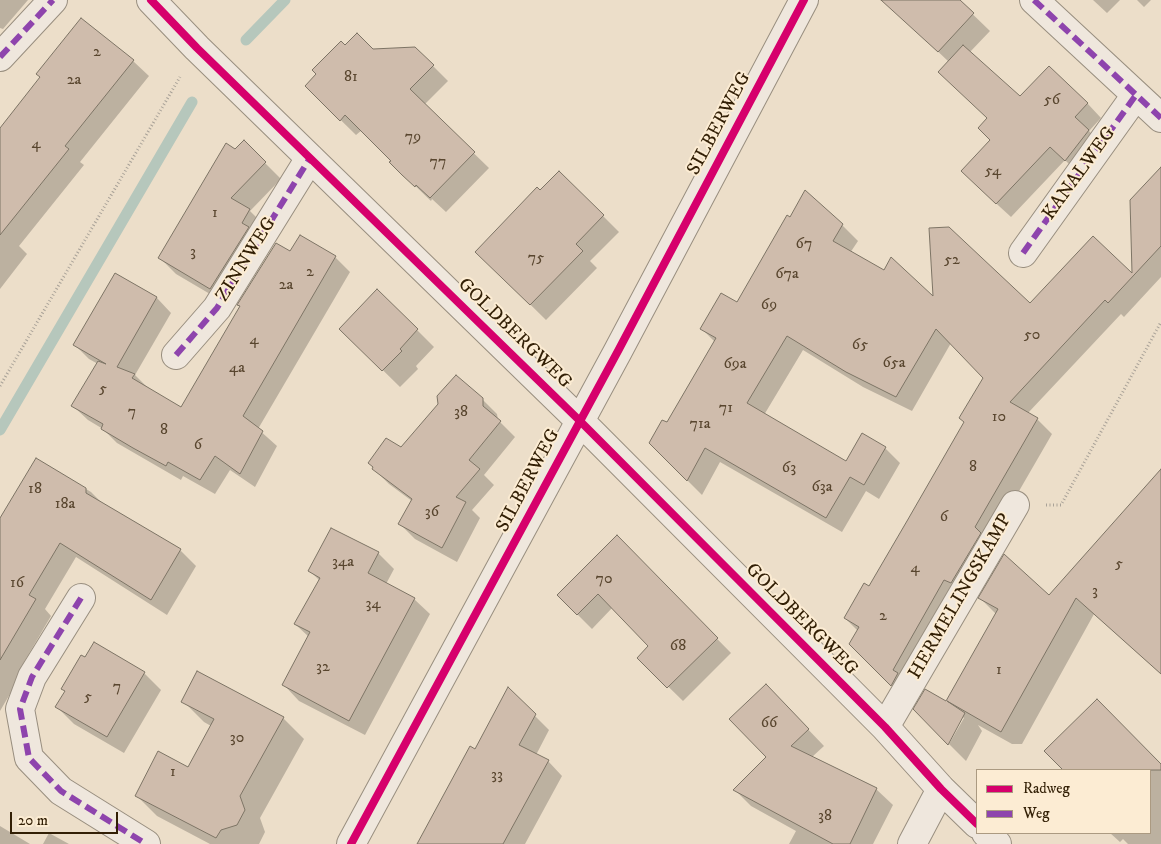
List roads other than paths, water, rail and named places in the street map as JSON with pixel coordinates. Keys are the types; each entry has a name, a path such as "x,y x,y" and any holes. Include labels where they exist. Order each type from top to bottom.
{"street":[{"path":"0,57 53,0"},
{"name":"GOLDBERGWEG","path":"151,0 197,48 580,421 885,727 941,789 976,823"},
{"name":"SILBERWEG","path":"351,844 580,421 804,0"},
{"path":"1034,0 1161,118"},
{"name":"KANALWEG","path":"1023,253 1136,95"},
{"name":"ZINNWEG","path":"176,356 217,308 310,158"},
{"name":"HERMELINGSKAMP","path":"885,727 1016,505"},
{"path":"80,598 32,677 20,709 29,758 61,791 146,844"},
{"path":"912,844 941,789"},
{"path":"987,834 997,844"}],"waterway":[{"path":"246,40 285,0"},
{"path":"0,430 192,102"}]}
